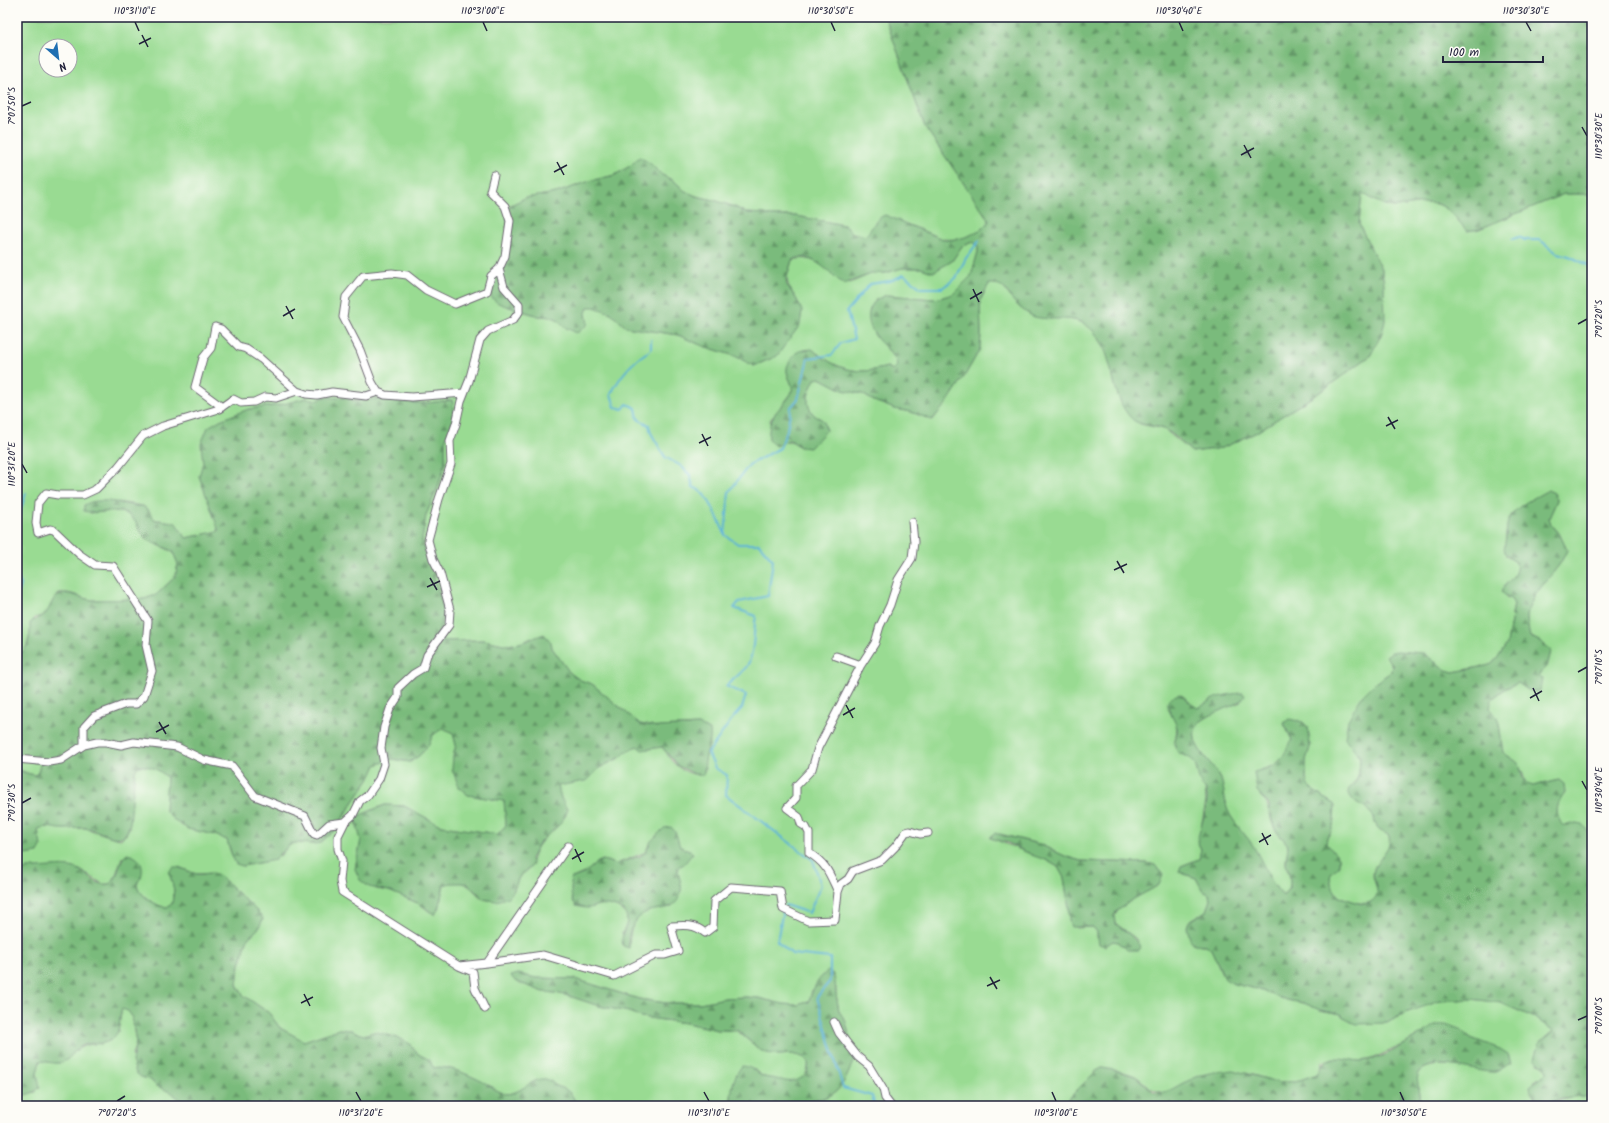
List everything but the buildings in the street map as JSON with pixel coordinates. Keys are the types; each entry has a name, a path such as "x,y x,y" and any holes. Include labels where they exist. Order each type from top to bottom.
{"street":[{"path":"464,393 412,397 385,395 378,392 372,382 360,350 343,317 346,297 363,276 392,273 407,275 426,290 455,304 487,290 491,276 499,269 505,256 510,221 505,206 490,191 494,175"},
{"path":"485,1009 475,988 473,972 459,966 342,892 340,882 342,862 338,849 338,836 345,822 353,815 360,802 368,795 379,779 384,764 381,748 384,727 390,709 398,697 398,688 413,674 423,668 427,655 448,625 450,610 440,573 433,559 428,540 439,499 451,464 450,441 480,340 488,332 513,320 519,312 519,304 504,287 499,269"},
{"path":"222,407 195,387 203,358 211,348 215,327 221,329 239,347 246,349 261,359 297,391 306,394 318,395 332,392 366,396 378,392"},
{"path":"84,745 84,727 94,716 126,704 136,704 144,696 152,671 146,645 148,621 113,566 95,565 79,554 54,530 50,529 38,533 36,523 38,503 46,493 58,495 83,495 96,489 143,436 163,426 222,407 233,399 241,403 254,402 265,397 276,398 297,391"},
{"path":"838,892 828,869 821,860 810,853 809,833 806,827 801,824 799,818 787,808 796,798 796,786 812,769 818,748 861,665 875,643 898,580 912,558 914,542 912,522"},
{"path":"836,656 861,665"},
{"path":"17,759 49,762 61,760 84,745 97,742 121,745 134,742 177,747 204,760 232,766 255,796 305,816 314,834 318,835 329,824 345,822"},
{"path":"459,966 548,955 614,976 656,955 665,955 678,951 672,926 688,925 699,927 705,932 713,927 714,901 731,887 780,891 783,909 808,921 835,920 838,892 842,884 848,879 853,871 882,860 894,848 906,832 910,831 920,834 928,833"},
{"path":"487,963 568,846"},
{"path":"834,1022 839,1032 858,1057 869,1066 883,1089 885,1098 891,1106"}],"green space":[{"path":"17,17 885,17 925,127 990,222 977,232 964,238 949,239 931,235 910,226 895,223 875,222 871,231 866,236 853,233 844,225 796,216 771,216 765,214 746,213 735,207 696,196 685,191 674,181 662,175 650,163 639,158 630,166 615,175 590,181 556,193 525,198 507,207 509,307 539,316 552,317 557,319 566,328 586,313 588,307 594,306 611,313 626,327 678,335 703,346 735,356 754,366 777,356 797,300 787,281 792,261 807,259 814,261 830,269 850,283 871,274 886,273 902,268 921,268 933,272 952,261 962,246 973,242 978,246 978,252 971,276 953,294 933,299 887,295 875,300 885,347 897,360 897,366 893,370 887,367 866,371 847,369 829,362 812,349 787,373 793,388 791,394 770,420 776,446 791,441 800,447 826,431 824,422 814,415 808,402 809,392 815,379 820,378 843,390 862,394 874,401 895,409 911,412 933,420 964,377 980,349 980,301 989,283 994,283 1003,287 1016,304 1032,316 1073,320 1087,325 1098,337 1104,347 1140,424 1164,429 1192,452 1222,448 1255,433 1320,392 1370,356 1382,333 1382,271 1359,224 1362,192 1387,206 1392,207 1423,203 1440,205 1451,213 1467,231 1479,229 1564,194 1592,194 1592,878 1588,870 1587,858 1589,846 1576,823 1563,827 1558,817 1558,805 1565,793 1559,780 1533,786 1527,785 1517,763 1503,753 1498,720 1490,708 1492,699 1506,688 1518,683 1531,691 1540,690 1538,675 1547,667 1551,651 1542,642 1530,637 1527,618 1528,610 1535,595 1561,562 1567,550 1559,533 1551,524 1549,518 1557,500 1554,493 1548,491 1529,501 1517,509 1509,520 1506,534 1506,556 1516,562 1517,570 1514,576 1504,586 1506,597 1511,599 1514,604 1507,644 1500,655 1492,664 1453,672 1446,670 1423,653 1411,653 1390,660 1392,666 1391,672 1375,683 1345,738 1360,757 1358,776 1352,785 1354,801 1365,806 1374,817 1378,828 1389,836 1390,842 1374,869 1373,878 1378,893 1375,899 1371,902 1362,903 1339,897 1330,880 1330,876 1334,869 1339,866 1339,857 1326,844 1327,837 1333,827 1335,805 1315,792 1308,785 1306,779 1306,760 1310,747 1308,727 1303,722 1284,724 1292,740 1286,752 1277,763 1260,770 1260,796 1268,807 1275,829 1288,846 1286,866 1290,883 1283,896 1270,878 1256,851 1230,815 1221,780 1214,768 1200,751 1195,737 1195,730 1201,721 1229,706 1241,702 1227,695 1197,708 1183,696 1168,708 1177,729 1174,744 1181,754 1192,759 1201,784 1205,788 1206,801 1198,843 1201,849 1199,859 1181,866 1179,872 1196,878 1203,891 1209,894 1210,900 1206,911 1189,921 1187,927 1200,945 1206,945 1211,949 1222,974 1234,984 1257,989 1286,1000 1304,1003 1320,1010 1341,1014 1351,1022 1387,1023 1405,1013 1440,1001 1472,999 1501,1003 1535,1018 1554,1031 1540,1043 1538,1063 1544,1065 1548,1070 1545,1076 1534,1081 1550,1103 1592,1093 1592,1106 1421,1106 1418,1090 1418,1075 1423,1069 1431,1066 1442,1065 1495,1072 1480,1042 1471,1038 1458,1028 1418,1036 1403,1045 1371,1059 1361,1061 1333,1058 1323,1062 1317,1074 1300,1080 1281,1083 1246,1073 1170,1090 1165,1093 1150,1088 1133,1075 1102,1068 1073,1094 1064,1106 803,1106 810,1101 829,1096 840,1087 847,1076 858,1050 850,1040 846,1022 839,1011 836,987 812,990 809,1002 796,1005 782,1004 759,998 746,997 725,998 700,1003 666,1003 639,999 575,979 536,978 518,974 515,981 544,992 569,996 599,1006 629,1012 641,1017 686,1023 718,1030 737,1031 760,1050 767,1053 779,1055 792,1054 803,1057 808,1061 808,1069 804,1076 798,1081 790,1083 764,1076 759,1074 754,1069 731,1096 731,1106 576,1106 574,1100 568,1092 545,1080 538,1080 518,1091 508,1094 503,1093 461,1072 440,1067 434,1068 427,1059 418,1054 410,1044 398,1038 374,1032 363,1035 351,1030 339,1029 304,1041 280,1028 269,1013 243,995 237,984 239,968 248,938 258,929 263,919 260,914 219,875 213,873 196,874 179,867 173,884 174,890 172,905 166,907 155,903 139,891 137,885 141,876 122,857 114,880 109,884 103,884 80,870 28,868 17,882 17,845 19,852 38,834 38,828 45,826 64,829 85,828 121,839 129,829 133,779 138,766 154,768 167,777 165,810 188,829 215,835 227,840 230,852 234,859 243,866 280,856 288,846 294,843 320,843 335,830 371,776 376,765 392,759 410,762 420,755 428,746 433,735 442,727 453,733 456,745 453,757 459,787 468,795 505,801 506,825 498,834 442,826 404,806 385,805 379,807 363,814 356,822 361,840 356,863 357,875 376,889 389,891 420,904 430,912 438,909 444,885 453,882 466,884 479,896 489,900 513,892 519,877 529,869 537,847 545,837 559,825 561,798 557,786 591,777 599,768 621,757 626,752 637,746 648,749 662,747 671,760 681,769 690,773 703,775 705,769 704,763 710,742 699,725 658,727 640,724 592,684 580,680 570,673 552,648 551,642 531,638 520,643 508,645 484,640 444,641 437,636 443,616 442,603 434,579 434,572 424,551 422,540 426,515 438,487 445,465 445,441 453,421 454,409 452,400 414,403 377,399 364,401 345,398 324,397 319,400 306,398 280,405 249,409 220,420 199,476 220,531 186,538 180,529 173,524 167,521 155,520 143,506 118,502 90,513 115,511 128,514 137,523 146,539 173,552 178,564 175,577 156,595 144,599 92,600 68,593 58,594 46,613 42,616 34,618 26,649 17,657","holes":["1000,834 1039,844 1067,857 1081,861 1147,863 1155,865 1159,885 1123,906 1114,916 1115,923 1138,942 1122,946 1119,942 1097,938 1097,932 1093,927 1077,928 1069,915 1064,878 1058,867 1046,860 991,838","656,837 678,843 681,848 688,849 678,867 681,885 671,907 648,911 637,918 632,927 629,948 622,933 627,923 624,913 617,908 603,904 593,907 571,890 572,884 570,879 588,871 598,862 603,860 616,864 646,852 648,846"]},
{"path":"885,17 1592,17 1592,194 1564,194 1479,229 1467,231 1451,213 1440,205 1423,203 1392,207 1387,206 1362,193 1359,224 1382,271 1384,283 1385,321 1382,333 1370,356 1320,392 1255,433 1222,448 1192,452 1168,431 1160,427 1141,424 1130,417 1122,406 1117,393 1106,353 1092,330 1076,320 1041,318 1030,315 1016,303 1003,287 994,284 989,284 980,301 980,349 947,403 932,420 911,412 895,409 874,401 862,394 843,390 820,378 815,379 809,392 808,402 814,415 824,422 826,431 810,448 800,447 789,440 776,446 772,443 769,436 770,424 774,414 791,394 792,387 787,374 787,366 797,352 812,349 829,362 856,371 876,370 887,367 893,370 897,366 894,357 872,331 869,318 871,306 880,298 887,295 933,299 953,294 971,276 978,252 978,246 973,242 962,246 952,261 933,272 921,268 902,268 886,273 871,274 844,284 820,264 806,258 792,260 786,279 787,285 802,311 800,325 777,356 754,366 735,356 703,346 678,335 626,327 611,313 594,307 588,307 586,313 588,324 577,333 566,328 557,319 539,316 509,307 498,303 491,297 491,289 509,248 507,207 525,198 556,193 590,181 615,175 630,166 639,157 650,163 662,175 674,181 685,191 696,196 735,207 746,213 765,214 771,216 796,216 844,225 853,233 865,236 878,219 885,215 945,240 969,236 980,230 989,222 988,219 925,127"},
{"path":"324,397 345,398 357,401 377,399 414,403 452,400 454,409 453,421 445,441 445,465 438,487 426,515 422,540 424,551 434,572 434,579 442,603 443,616 437,636 444,641 484,640 508,645 520,643 544,634 551,642 552,648 570,673 580,680 592,684 640,724 658,727 699,725 710,730 710,738 703,775 697,775 678,766 662,747 642,750 637,746 626,752 621,757 599,768 585,781 558,786 561,798 567,809 566,815 559,825 540,842 531,859 533,865 519,877 513,892 508,897 496,901 483,899 470,886 464,883 450,883 444,885 435,915 420,904 389,891 369,887 360,880 355,869 361,840 356,822 358,816 385,805 404,806 442,826 498,834 506,825 504,801 468,795 459,787 452,769 456,745 453,733 443,728 433,735 428,746 420,755 410,762 392,759 376,765 371,776 335,830 320,843 294,843 288,846 275,860 243,866 236,864 227,840 215,835 188,829 176,822 165,810 167,777 154,768 146,766 138,766 135,771 130,823 126,835 122,837 113,837 88,828 42,828 38,829 41,846 38,853 26,855 19,852 17,845 17,770 36,775 39,770 40,763 17,757 17,657 27,646 30,634 30,623 44,615 54,599 64,594 92,600 144,599 156,595 175,577 178,564 173,552 146,538 130,516 116,511 84,511 84,505 91,502 106,501 143,506 155,520 175,522 186,538 219,531 199,476 203,463 201,444 208,427 220,420 249,409 280,405 306,398 319,400"},
{"path":"1548,490 1554,493 1557,500 1549,518 1551,524 1559,533 1567,550 1561,562 1535,595 1528,610 1527,618 1530,637 1542,642 1551,651 1547,667 1538,675 1542,679 1540,690 1531,691 1518,683 1506,688 1492,699 1490,708 1497,717 1499,723 1503,753 1519,763 1523,779 1527,784 1533,786 1559,780 1564,784 1565,793 1557,809 1560,821 1563,826 1576,823 1582,824 1590,834 1587,862 1589,873 1592,878 1592,1093 1585,1097 1560,1099 1544,1104 1534,1097 1530,1086 1548,1070 1535,1058 1540,1043 1554,1031 1535,1018 1501,1003 1472,999 1440,1001 1405,1013 1387,1023 1357,1024 1351,1022 1341,1014 1320,1010 1304,1003 1286,1000 1257,989 1234,984 1225,979 1211,949 1206,945 1194,944 1190,939 1187,927 1189,922 1206,911 1210,900 1209,894 1203,891 1196,878 1179,872 1181,866 1199,859 1201,849 1198,843 1198,837 1205,812 1207,793 1205,788 1201,785 1196,766 1193,761 1179,753 1176,749 1175,743 1177,728 1168,708 1168,704 1171,697 1180,694 1197,708 1211,700 1231,694 1243,693 1245,696 1234,705 1204,719 1195,729 1194,736 1199,749 1221,779 1230,815 1252,844 1270,878 1283,896 1290,886 1290,876 1286,864 1288,845 1275,829 1269,811 1269,805 1257,791 1254,772 1273,766 1284,754 1292,740 1284,723 1289,719 1303,722 1308,727 1310,747 1306,760 1306,779 1308,785 1315,792 1335,805 1333,827 1327,837 1326,843 1339,857 1339,867 1334,870 1330,880 1339,897 1361,904 1369,903 1374,900 1377,895 1373,874 1374,869 1387,849 1389,836 1378,828 1374,817 1365,807 1354,801 1350,796 1348,790 1357,780 1360,758 1345,738 1348,720 1362,696 1375,683 1391,672 1392,666 1386,656 1392,652 1423,653 1446,670 1453,672 1492,664 1500,655 1507,644 1514,604 1511,599 1501,592 1516,571 1516,562 1506,555 1504,550 1508,521 1512,514 1521,506"},
{"path":"17,757 40,763 39,770 36,775 17,769"},
{"path":"671,827 674,830 680,846 693,853 684,864 678,867 681,882 679,898 672,906 668,908 647,912 641,915 633,925 630,933 629,948 623,946 622,941 627,921 625,913 618,908 609,905 599,905 591,908 576,906 573,902 571,894 570,879 583,874 598,862 603,860 616,864 640,856 646,852 651,841 664,828"},
{"path":"994,833 1039,844 1067,857 1081,861 1147,863 1155,865 1163,875 1159,885 1132,900 1117,911 1114,916 1115,923 1133,937 1141,948 1139,950 1127,950 1119,942 1113,941 1105,946 1099,944 1097,932 1093,927 1071,927 1064,878 1058,867 1008,843 990,838"},
{"path":"127,854 138,859 141,865 142,873 137,885 139,891 163,907 172,904 174,890 169,872 173,867 176,867 197,874 213,873 219,875 260,914 263,919 258,929 248,938 239,968 237,985 243,995 269,1013 280,1028 304,1041 339,1029 351,1030 363,1035 374,1032 381,1033 398,1038 410,1044 418,1054 428,1059 434,1068 439,1067 453,1069 482,1081 503,1093 514,1093 535,1081 546,1079 568,1091 574,1099 576,1106 188,1106 172,1093 155,1085 151,1080 141,1077 136,1073 132,1061 136,1043 133,1022 128,1011 122,1009 118,1031 114,1038 110,1041 102,1043 84,1045 77,1049 63,1062 54,1063 40,1061 37,1073 40,1087 27,1095 17,1096 17,882 19,876 28,868 69,867 79,870 102,884 111,883 116,877 122,861"},
{"path":"828,971 833,974 835,980 839,1011 846,1022 850,1040 858,1050 847,1076 840,1087 829,1096 810,1101 803,1106 731,1106 731,1095 736,1075 742,1066 752,1069 764,1077 786,1081 796,1081 803,1077 807,1072 808,1061 803,1057 792,1054 779,1055 767,1053 760,1050 737,1030 718,1030 686,1023 641,1017 629,1012 599,1006 569,996 544,992 515,981 511,976 518,974 536,978 575,979 639,999 666,1003 700,1003 725,998 746,997 796,1005 809,1002 816,985"},
{"path":"122,1008 128,1011 131,1015 136,1043 132,1055 141,1077 151,1080 155,1085 172,1093 188,1106 17,1106 17,1096 36,1092 37,1073 40,1061 59,1063 84,1046 102,1044 118,1032"},
{"path":"1435,1025 1445,1025 1458,1028 1471,1038 1500,1049 1508,1054 1511,1063 1495,1072 1442,1065 1423,1069 1418,1075 1418,1090 1421,1106 1064,1106 1073,1094 1096,1071 1102,1068 1135,1076 1154,1092 1165,1093 1201,1075 1233,1070 1281,1083 1300,1080 1317,1074 1324,1063 1331,1059 1338,1058 1362,1061 1381,1056 1409,1042"}],"waterway":[{"path":"1512,239 1519,237 1525,240 1540,240 1557,253 1569,256 1588,265 1592,271"},
{"path":"785,905 809,913 821,885 813,860 726,795 727,775 715,768 708,753 732,719 742,708 746,695 726,686 745,669 750,660 753,648 756,616 734,608 739,602 768,596 773,560 759,544 738,544 725,535 729,492 749,465 780,448 787,430 791,407 798,399 808,358 832,355 841,343 854,339 847,311 870,284 890,281 904,275 921,288 942,288 956,278 966,258 979,241"},
{"path":"651,340 651,350 633,364 623,375 611,394 615,407 623,409 627,404 636,408 638,419 649,425 651,433 665,457 681,466 690,475 693,487 704,494 716,514 725,534"},
{"path":"17,570 18,519 26,493"},
{"path":"17,576 21,585 19,592 17,592"},
{"path":"783,910 777,941 792,954 830,958 830,981 817,997 843,1088 872,1096 875,1106"}]}
